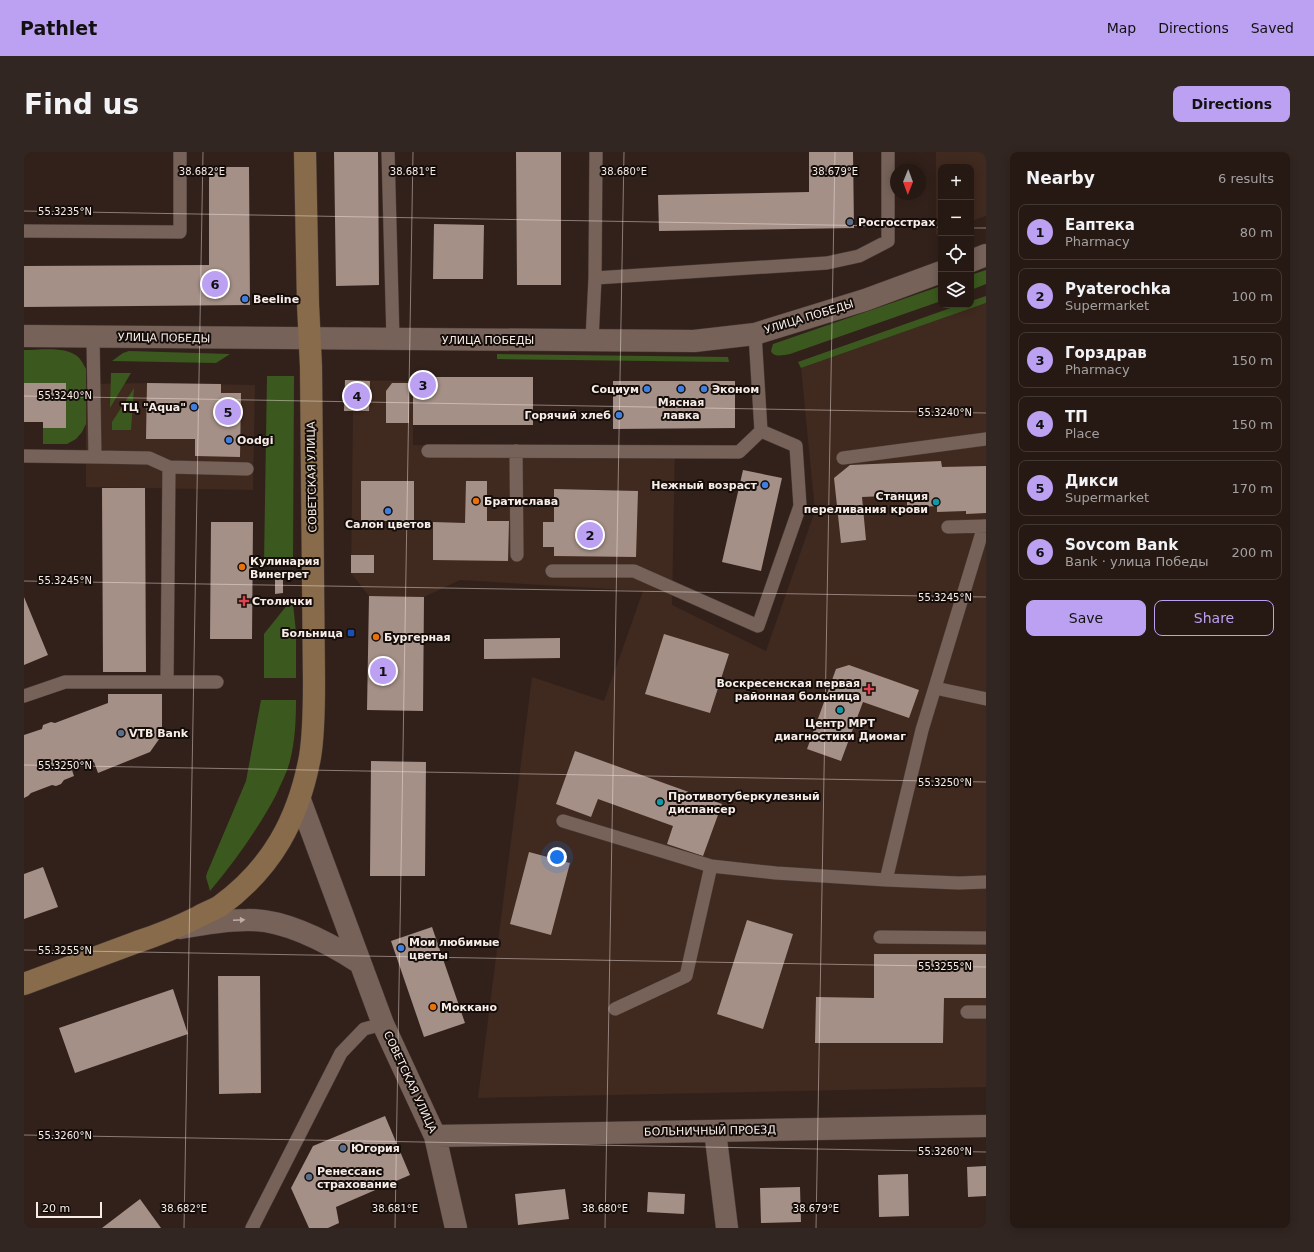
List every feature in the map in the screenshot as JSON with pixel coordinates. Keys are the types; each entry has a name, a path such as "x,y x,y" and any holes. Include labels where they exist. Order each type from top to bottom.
{"main road":[{"name":"СОВЕТСКАЯ УЛИЦА","path":"24,984 173,929 219,906 242,888 277,847 300,800 310,756 313,719 313,548 310,339 305,152"}],"street":[{"path":"974,260 986,255"},
{"name":"УЛИЦА ПОБЕДЫ","path":"24,336 694,341 755,334 865,300 938,273"},
{"name":"СОВЕТСКАЯ УЛИЦА","path":"300,800 383,1024 435,1136 456,1228"},
{"path":"173,929 224,921 249,919 276,924 300,932 336,948 360,963"},
{"name":"БОЛЬНИЧНЫЙ ПРОЕЗД","path":"435,1136 986,1126"},
{"path":"715,1131 727,1228"}],"lane":[{"path":"24,231 180,232 180,152"},
{"path":"388,152 393,339"},
{"path":"592,340 595,278 596,152"},
{"path":"595,278 827,264 859,256 888,241 888,152"},
{"path":"428,451 739,452 761,431 755,334"},
{"path":"93,337 95,457"},
{"path":"552,571 634,571 758,626 800,506 796,446 761,431"},
{"path":"843,458 986,439"},
{"path":"516,451 517,555"},
{"path":"24,456 148,458 169,468 247,469"},
{"path":"167,681 169,468"},
{"path":"886,880 922,730 985,526 948,526"},
{"path":"24,696 65,682 217,682"},
{"path":"935,688 986,699"},
{"path":"564,821 711,866 776,873 886,880 959,883 986,882"},
{"path":"615,1009 686,976 711,866"},
{"path":"880,938 986,938"},
{"path":"967,1012 986,1012"},
{"path":"252,1228 341,1053 364,1029 383,1024"}],"shaded area":[{"path":"936,152 986,152 986,216 974,220 974,164 938,164 938,234 936,235"},
{"name":"Воскресенская первая районная больница","path":"986,303 986,1087 478,1098 532,677 604,701 643,591 460,580 424,597 369,596 351,573 353,411 344,411 345,380 413,381 413,445 675,447 672,605 766,651 815,511 801,368"},
{"path":"147,383 255,385 253,490 86,487 86,384"}],"green space":[{"path":"986,270 986,284 974,289 974,274"},
{"path":"938,287 938,302 790,354 774,355 771,351 773,344"},
{"path":"986,296 986,303 974,307 974,300"},
{"path":"951,308 972,308 801,368 798,362"},
{"path":"51,349 66,351 78,357 86,369 86,424 76,439 67,444 43,444 43,428 66,427 24,383 24,350"},
{"path":"129,351 230,354 216,363 112,361 123,353"},
{"path":"497,354 728,357 729,362 497,359"},
{"path":"111,373 131,373 110,408"},
{"path":"267,376 294,376 293,563 264,563"},
{"path":"134,388 131,430 112,430 112,422"},
{"path":"288,604 293,604 296,632 296,678 264,678 264,634"},
{"path":"261,700 296,700 295,731 290,761 286,774 262,820 210,891 206,877 207,873 246,781"}],"building":[{"path":"334,152 378,152 379,285 336,286"},
{"path":"516,152 561,152 561,285 517,285"},
{"path":"809,152 853,152 854,228 659,231 658,195 809,192"},
{"path":"209,167 249,167 250,305 24,307 24,266 209,265"},
{"path":"434,224 484,225 483,279 433,279"},
{"path":"413,377 533,377 533,425 413,425"},
{"path":"345,380 370,381 369,411 344,411"},
{"path":"613,381 735,381 735,428 613,429"},
{"path":"24,383 66,383 66,428 43,428 43,422 24,422"},
{"name":"ТЦ \"Aqua\"","path":"147,383 221,384 221,393 241,393 240,457 195,456 195,439 146,439"},
{"path":"392,383 409,383 409,423 386,423 386,391"},
{"name":"Станция переливания крови","path":"941,461 942,467 986,466 986,513 966,514 966,511 937,512 937,506 907,508 907,495 862,497 866,540 841,543 834,478 850,465"},
{"path":"743,470 782,478 761,571 722,562"},
{"name":"Салон цветов","path":"361,481 414,481 414,521 361,521"},
{"name":"Братислава","path":"466,481 487,481 487,521 509,521 508,561 433,560 433,522 465,523"},
{"path":"102,488 145,488 146,672 103,672"},
{"path":"554,489 638,491 636,557 554,556 554,547 543,547 543,522 554,522"},
{"path":"211,522 253,522 252,639 210,639"},
{"path":"351,555 374,555 374,573 351,573"},
{"path":"275,573 283,573 283,593 275,594"},
{"path":"369,596 424,597 423,711 367,710"},
{"path":"24,597 48,655 24,665"},
{"path":"664,634 729,654 710,713 645,694"},
{"path":"560,638 560,658 484,659 484,639"},
{"name":"Центр МРТ диагностики Диомаг","path":"849,665 919,690 909,718 863,702 841,761 807,749 836,669"},
{"path":"108,694 162,694 162,735 150,752 98,773 94,762 72,770 74,776 64,780 61,784 56,786 52,785 31,793 24,798 24,735 42,729 43,725 51,722 55,723 108,703"},
{"name":"Противотуберкулезный диспансер","path":"575,751 722,804 703,856 667,844 673,826 598,799 591,817 556,804"},
{"path":"371,761 426,762 425,876 370,876"},
{"path":"529,852 570,863 551,935 510,924"},
{"path":"43,867 58,907 24,919 24,874"},
{"path":"747,920 793,934 763,1029 717,1014"},
{"path":"432,927 465,1023 424,1037 391,941"},
{"path":"874,954 986,954 986,998 944,998 943,1043 815,1043 816,997 874,998"},
{"path":"218,976 260,976 261,1093 219,1094"},
{"path":"173,989 188,1034 75,1073 59,1028"},
{"path":"385,1116 410,1175 336,1207 339,1223 328,1228 309,1228 291,1188 313,1146"},
{"path":"986,1166 986,1196 968,1197 967,1167"},
{"path":"908,1174 909,1216 879,1217 878,1175"},
{"path":"800,1187 801,1222 761,1223 760,1188"},
{"path":"565,1189 569,1219 518,1225 515,1194"},
{"path":"648,1192 685,1194 684,1214 647,1212"},
{"path":"140,1199 161,1228 102,1228"}],"place":[{"name":"Росгосстрах","path":"850,222"},
{"name":"Sovcom Bank","path":"215,284"},
{"name":"Beeline","path":"245,299"},
{"name":"Горздрав","path":"423,385"},
{"name":"Социум","path":"647,389"},
{"name":"Мясная лавка","path":"681,389"},
{"name":"Эконом","path":"704,389"},
{"name":"ТП","path":"357,396"},
{"name":"ТЦ \"Aqua\"","path":"194,407"},
{"name":"Дикси","path":"228,412"},
{"name":"Горячий хлеб","path":"619,415"},
{"name":"Oodgi","path":"229,440"},
{"name":"Нежный возраст","path":"765,485"},
{"name":"Братислава","path":"476,501"},
{"name":"Станция переливания крови","path":"936,502"},
{"name":"Салон цветов","path":"388,511"},
{"name":"Pyaterochka","path":"590,535"},
{"name":"Кулинария Винегрет","path":"242,567"},
{"name":"Столички","path":"244,601"},
{"name":"Больница","path":"351,633"},
{"name":"Бургерная","path":"376,637"},
{"name":"Еаптека","path":"383,671"},
{"name":"Воскресенская первая районная больница","path":"869,689"},
{"name":"Центр МРТ диагностики Диомаг","path":"840,710"},
{"name":"VTB Bank","path":"121,733"},
{"name":"Противотуберкулезный диспансер","path":"660,802"},
{"name":"Мои любимые цветы","path":"401,948"},
{"name":"Моккано","path":"433,1007"},
{"name":"Югория","path":"343,1148"},
{"name":"Ренессанс страхование","path":"309,1177"}]}
